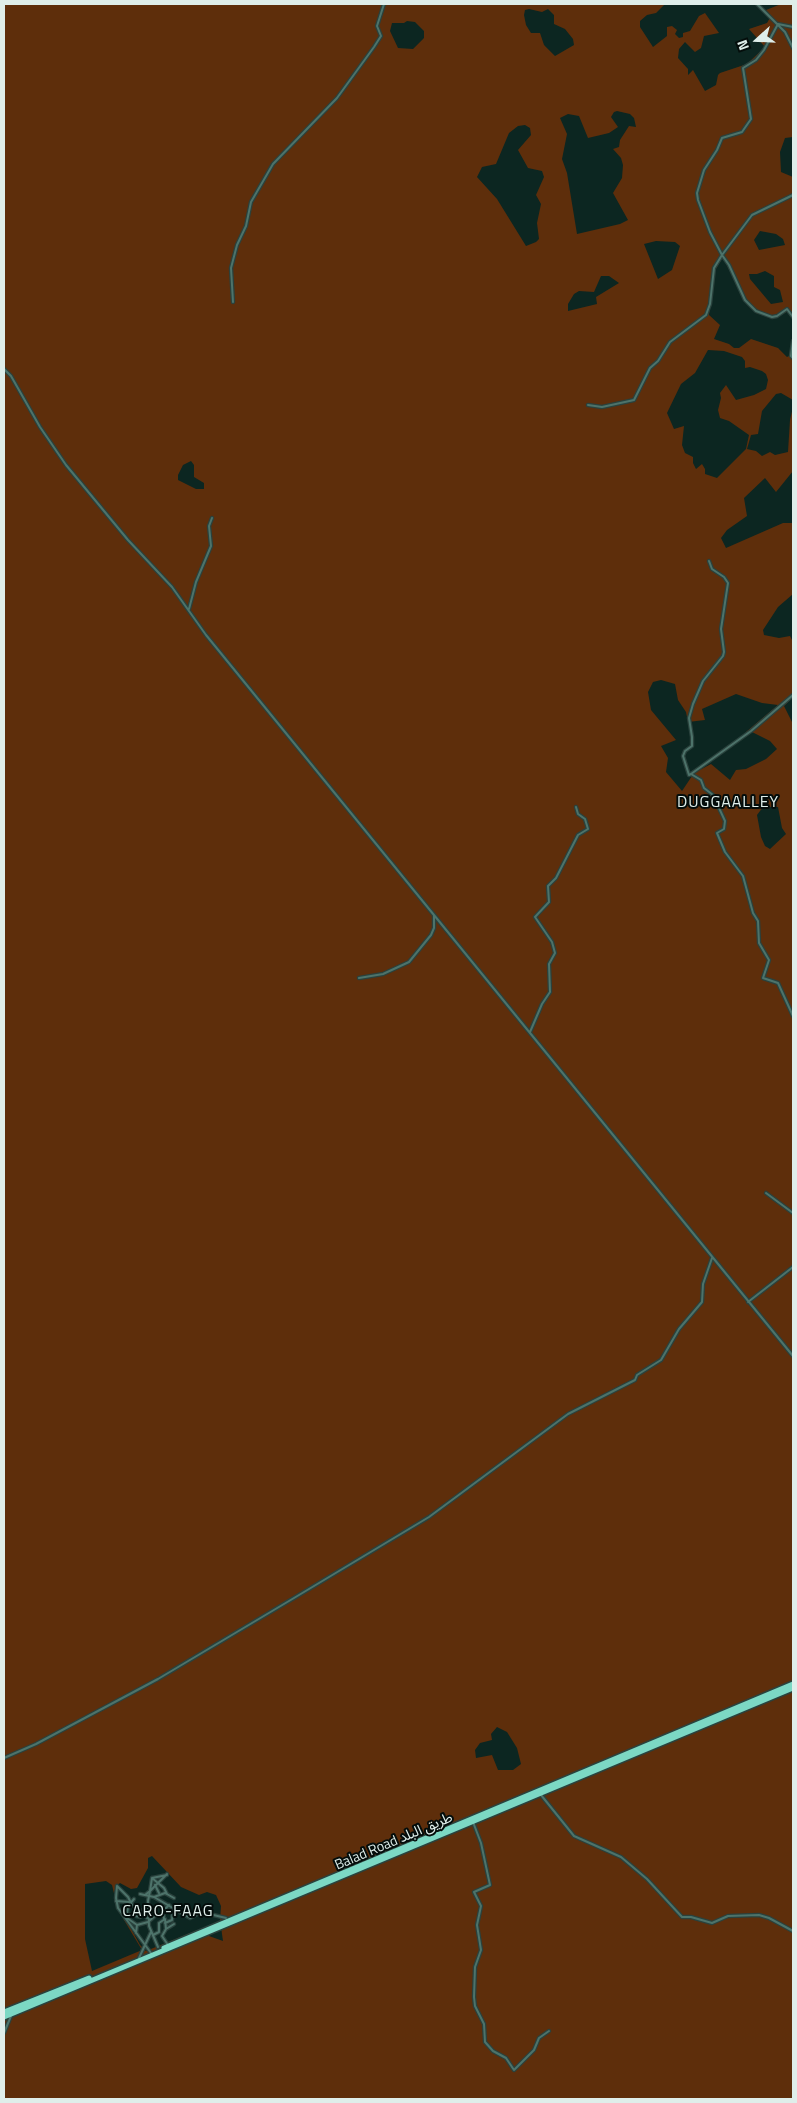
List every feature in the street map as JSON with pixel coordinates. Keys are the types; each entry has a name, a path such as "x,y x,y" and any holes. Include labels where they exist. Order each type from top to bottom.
{"highway":[{"name":"Balad Road طريق البلد","path":"4,2017 793,1684"},
{"name":"Balad Road طريق البلد","path":"4,2012 793,1688"}],"street":[{"path":"234,302 231,268 237,245 246,226 251,202 273,164 337,98 374,47 380,36 377,26 384,4"},
{"path":"757,4 785,32 793,48"},
{"path":"778,24 793,28"},
{"path":"778,24 764,50 756,60 742,68 751,119 742,132 722,138 717,150 704,170 698,193 710,232 722,255 730,265 745,300 756,311 772,317 787,309 793,317"},
{"path":"588,405 602,407 626,402 637,397 650,368 658,361 670,342 706,314 710,304 714,268 752,215 793,195"},
{"path":"793,341 791,356 793,358"},
{"path":"4,369 11,376 40,427 66,465 128,540 172,587 206,634 793,1356"},
{"path":"189,609 198,575 211,546 209,526 212,518"},
{"path":"709,561 712,570 724,577 728,584 721,629 724,652 723,656 703,681 689,717 692,746 683,754 689,775 691,774 701,780 704,788 713,794 725,821 724,829 718,833 718,836 725,852 743,876 758,921 759,942 769,960 763,978 778,983 793,1016"},
{"path":"691,774 751,731 793,695"},
{"path":"530,1032 542,1004 550,992 549,964 555,953 552,942 535,917 549,902 548,886 556,878 578,834 588,829 585,820 578,814 576,807"},
{"path":"359,978 383,974 409,962 431,935 434,928 434,914"},
{"path":"766,1193 793,1213"},
{"path":"4,1758 36,1744 158,1679 284,1604 429,1517 568,1414 635,1380 637,1375 661,1360 679,1329 702,1302 703,1284 712,1258"},
{"path":"748,1302 793,1267"},
{"path":"541,1793 543,1800 574,1836 621,1857 647,1879 682,1917 691,1917 712,1923 728,1916 759,1915 769,1918 793,1931"},
{"path":"472,1819 481,1843 490,1885 474,1892 481,1906 477,1925 482,1950 475,1967 474,1997 475,2006 484,2024 486,2042 493,2051 506,2058 514,2070 534,2050 539,2038 549,2031"},
{"path":"145,1895 167,1874 152,1878"},
{"path":"152,1878 156,1884 174,1898"},
{"path":"148,1921 152,1878"},
{"path":"156,1884 159,1894"},
{"path":"151,1953 135,1934 116,1901 117,1886 130,1902 142,1911 158,1947"},
{"path":"140,1894 154,1897 190,1918 201,1912 226,1918"},
{"path":"154,1897 159,1894 167,1894"},
{"path":"125,1914 130,1902 134,1899"},
{"path":"116,1901 130,1902"},
{"path":"166,1930 163,1911 169,1905"},
{"path":"168,1946 162,1936 166,1930 175,1925 175,1922 172,1920 173,1908"},
{"path":"125,1914 140,1917"},
{"path":"135,1934 138,1925 156,1915"},
{"path":"127,1918 138,1925"},
{"path":"153,1935 159,1932 159,1923 164,1919"},
{"path":"165,1923 172,1920"},
{"path":"139,1958 151,1932"},
{"path":"4,2033 11,2014"}],"shaded area":[{"path":"4,4 665,4 656,13 647,15 640,21 640,27 653,47 667,36 667,27 672,26 677,30 675,34 679,38 683,37 683,33 690,31 699,16 705,13 719,33 704,36 701,48 695,52 685,42 679,49 678,58 688,69 688,75 693,70 705,91 716,85 720,73 747,64 765,47 749,29 767,23 771,16 766,10 781,4 793,4 793,137 785,138 780,152 781,172 793,177 793,319 788,311 776,318 756,313 745,301 723,257 714,272 709,315 720,325 714,339 729,344 734,348 739,348 751,339 778,348 787,357 791,355 793,339 793,400 781,393 776,394 762,411 758,434 751,435 747,449 756,451 762,456 770,452 775,455 788,452 790,420 793,407 793,471 776,492 765,478 744,498 747,516 727,530 721,538 726,548 783,523 793,523 793,594 778,607 763,630 764,635 779,638 790,636 793,642 793,697 784,706 793,724 793,2099 4,2099","holes":["548,9 554,15 554,24 565,29 573,39 574,45 555,56 544,45 540,33 531,33 526,25 525,10 542,12","415,22 424,31 424,38 413,49 398,48 390,31 392,23","614,112 630,114 634,118 636,127 629,126 620,140 619,147 613,149 621,158 623,165 622,178 613,193 628,220 620,224 577,234 567,173 562,159 567,134 560,118 568,114 579,116 588,138 609,133 618,127 611,117","525,125 530,128 531,135 518,150 528,168 542,171 544,177 536,195 541,204 537,223 539,239 536,242 526,246 497,199 477,177 482,167 496,164 509,133 518,126","760,231 776,234 783,239 785,245 759,250 754,240","656,241 675,242 680,246 672,270 658,279 644,244","765,271 774,276 774,287 780,290 783,302 771,304 750,279 749,274","601,276 609,276 619,283 596,297 597,304 568,311 568,304 574,294 579,291 594,292","708,350 724,351 742,357 745,361 745,368 750,367 766,374 768,380 766,389 754,395 736,400 726,385 720,393 721,398 718,410 720,418 729,421 749,435 746,449 717,478 705,474 702,464 696,469 693,457 685,453 682,445 684,426 674,429 667,413 681,384 695,373","191,461 194,465 194,477 204,483 204,489 196,489 178,480 178,475 183,465","661,680 675,684 678,700 686,712 688,722 705,720 702,709 736,694 762,703 778,705 746,732 747,734 752,732 770,741 777,749 766,759 746,769 736,770 730,780 711,764 694,773 682,791 666,772 668,758 661,746 676,740 651,710 648,692 653,682","763,807 778,807 782,828 786,834 770,849 765,846 761,837 757,815","497,1727 507,1732 517,1748 521,1764 513,1770 498,1770 492,1755 476,1758 475,1750 480,1743 492,1740 491,1734","152,1856 181,1887 199,1895 207,1892 216,1895 221,1906 220,1920 223,1941 195,1931 146,1951 140,1945 116,1902 118,1910 142,1950 92,1971 85,1939 85,1884 106,1881 112,1885 114,1894 116,1886 120,1883 131,1889 137,1888 148,1868 148,1858"]}],"district":[{"name":"DUGGAALLEY","path":"728,803"},
{"name":"CARO-FAAG","path":"168,1912"}]}
